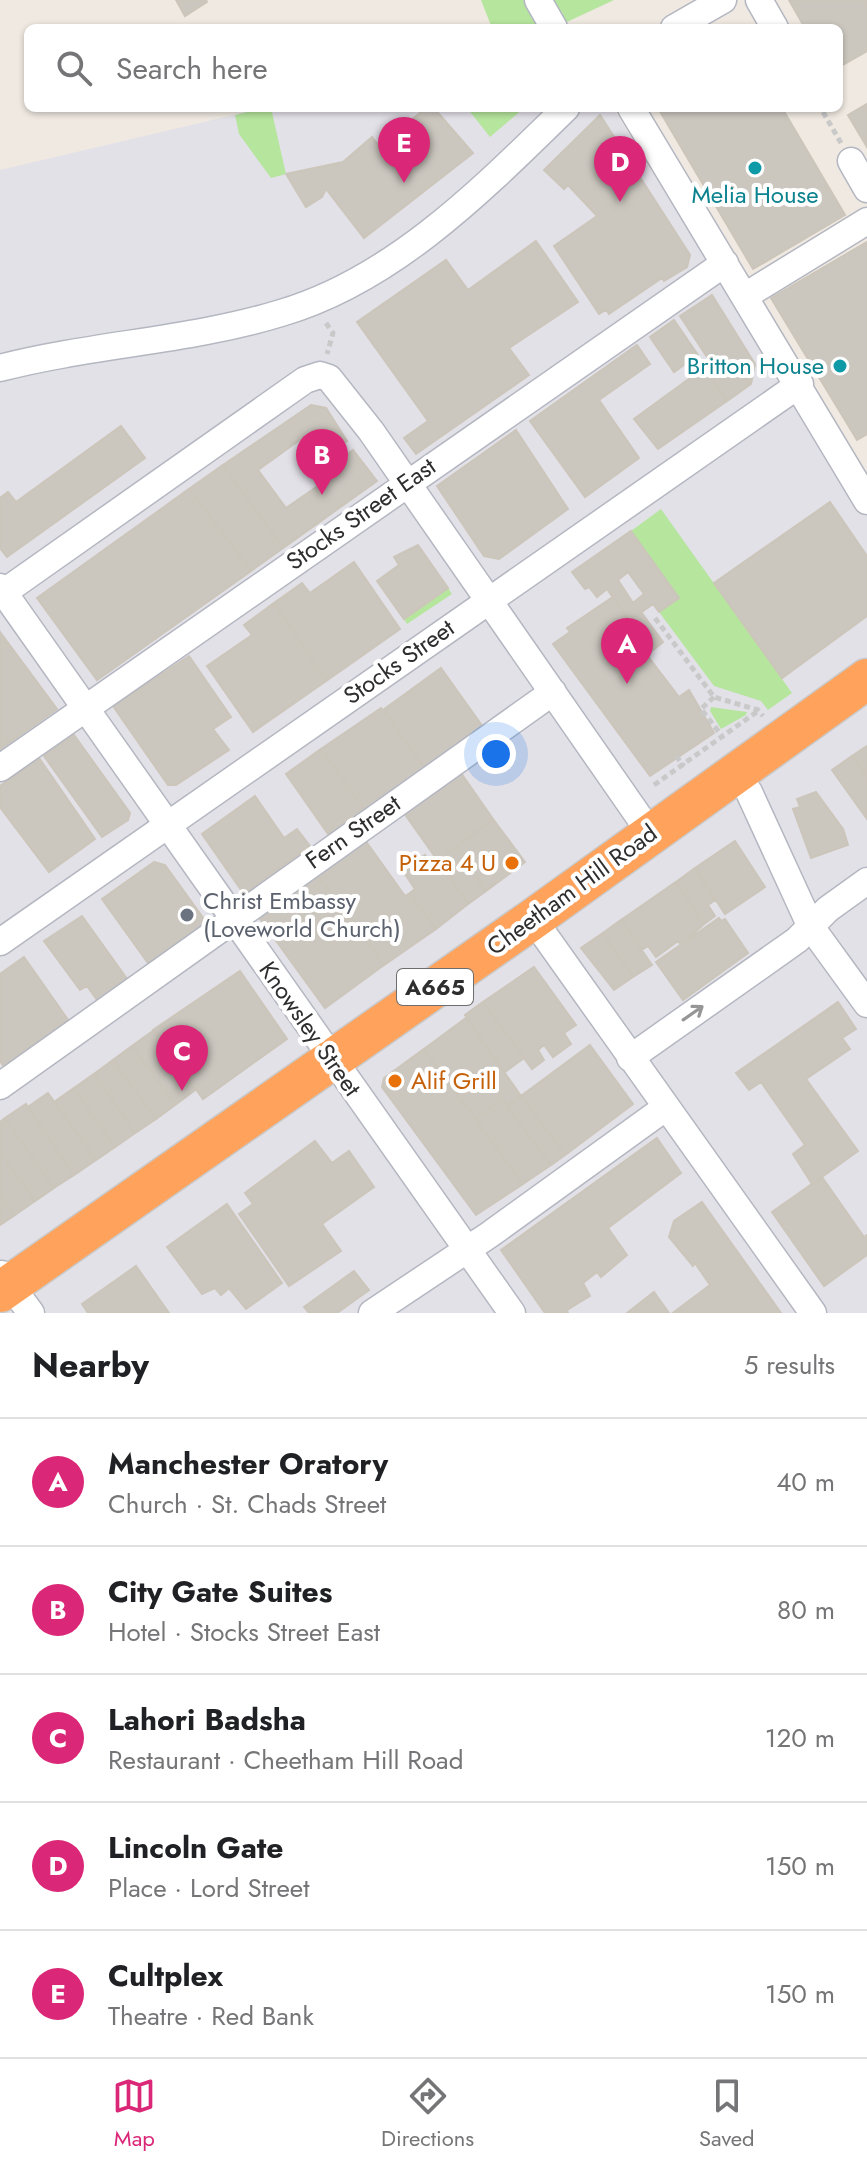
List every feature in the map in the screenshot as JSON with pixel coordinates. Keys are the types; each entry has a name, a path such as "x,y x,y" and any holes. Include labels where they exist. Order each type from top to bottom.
{"highway":[{"name":"Cheetham Hill Road","path":"10,1291 867,679"}],"street":[{"path":"538,0 552,24"},
{"path":"681,24 723,0"},
{"path":"759,0 773,24"},
{"path":"0,368 239,325 285,312 326,295 396,258 512,160 562,112"},
{"path":"633,112 800,384 859,471 867,501"},
{"path":"851,161 867,189"},
{"path":"745,296 867,221"},
{"name":"Stocks Street East","path":"0,768 725,263"},
{"path":"1,592 324,365 651,834"},
{"name":"Stocks Street","path":"0,942 800,384"},
{"name":"Knowsley Street","path":"1,592 512,1313"},
{"name":"Fern Street","path":"0,1086 553,692"},
{"path":"735,773 749,792 811,927 864,992"},
{"path":"630,1058 811,927 828,909 867,881"},
{"path":"533,919 813,1313"},
{"path":"372,1313 665,1108"}],"path":[{"path":"823,112 851,161"},
{"path":"324,365 333,333 326,323"},
{"path":"654,785 758,710 714,697 655,618"},
{"path":"714,697 701,709 722,736"},
{"path":"676,756 689,774"}],"shaded area":[{"path":"246,112 615,112 747,326 867,490 867,1313 0,1313 0,170"}],"green space":[{"path":"481,0 614,0 563,24 490,24"},
{"path":"272,112 286,174 271,178 239,134 235,115"},
{"path":"470,112 519,112 490,137"},
{"path":"661,509 792,693 768,710 761,701 714,686 659,612 678,598 631,531"},
{"path":"448,588 452,594 407,624 404,619"},
{"path":"711,707 747,712 721,729 710,711"}],"building":[{"path":"176,0 206,0 207,2 185,16"},
{"path":"789,0 867,0 867,51 843,65 843,24 803,24"},
{"path":"867,104 867,147 848,115"},
{"path":"421,112 437,112 473,153 364,238 326,189 322,197 306,207 286,174 343,162 372,137 379,146"},
{"name":"Melia House","path":"660,112 784,112 845,215 753,269"},
{"path":"600,115 690,255 687,267 664,281 662,278 609,314 606,310 599,314 554,246 597,216 568,185 564,189 544,170"},
{"path":"536,241 578,302 509,348 529,375 416,454 404,438 428,421 357,322 446,260 468,290"},
{"name":"Britton House","path":"867,242 867,434 857,440 771,298"},
{"path":"712,295 755,364 751,384 727,401 704,368 711,363 680,316"},
{"path":"674,320 698,355 674,372 650,337"},
{"path":"637,345 650,364 599,400 639,458 585,497 530,421"},
{"path":"704,368 727,401 658,449 634,419"},
{"path":"311,405 326,408 347,441 332,452 315,429 258,470 286,508 345,467 340,460 353,450 377,481 283,548 223,465"},
{"path":"121,426 145,458 7,557 0,548 0,498 8,492 16,502"},
{"path":"516,430 568,509 499,559 484,556 437,486"},
{"path":"223,465 283,548 251,571 189,489"},
{"path":"189,489 251,571 97,680 37,598"},
{"path":"830,502 867,556 867,616 782,678 714,583"},
{"path":"631,531 679,598 659,612 653,604 629,621 607,589 597,597 589,587 585,589 572,572","holes":["628,572 644,594 633,603 618,580"]},
{"path":"418,545 448,588 404,619 377,581 399,565 394,557"},
{"path":"354,562 400,629 326,681 274,603 302,583 310,593"},
{"path":"613,597 629,621 641,612 663,642 647,655 679,697 689,690 714,733 650,776 553,644 570,632 567,628"},
{"path":"274,603 326,681 253,732 207,666 252,635 244,625"},
{"path":"0,632 57,709 0,749"},
{"path":"189,656 231,717 213,729 229,750 176,785 168,785 113,706"},
{"path":"441,668 483,727 425,768 383,710"},
{"path":"381,708 425,768 365,810 321,749"},
{"path":"74,735 130,813 128,820 102,837 44,756"},
{"path":"867,746 867,777 852,756"},
{"path":"321,749 365,810 328,834 286,774"},
{"path":"852,756 867,777 867,819 832,770"},
{"path":"39,758 95,839 49,872 0,807 0,786"},
{"path":"461,773 493,819 438,861 404,813"},
{"path":"816,792 843,829 848,845 811,858 793,809 800,807 797,799"},
{"path":"255,796 284,838 297,829 310,846 244,894 202,834"},
{"path":"493,819 525,862 486,891 456,847"},
{"path":"365,840 405,896 410,893 436,929 384,965 317,874"},
{"path":"735,841 765,887 725,914 695,868"},
{"path":"456,847 486,891 468,904 438,861"},
{"path":"425,855 436,872 443,867 468,904 436,929 410,893 415,889 403,871"},
{"path":"154,862 165,865 209,926 150,966 102,899"},
{"path":"695,868 715,900 708,905 715,916 704,924 676,882"},
{"path":"317,874 384,965 325,1008 258,916"},
{"path":"676,882 704,924 681,945 678,941 656,957 648,946 642,950 621,920"},
{"path":"82,916 130,983 100,1004 87,986 80,990 44,941"},
{"path":"719,918 721,921 725,919 748,953 683,1000 656,962"},
{"path":"621,920 652,965 633,977 603,933"},
{"path":"603,933 633,977 614,990 581,948"},
{"path":"24,957 71,1024 7,1071 0,1061 0,974"},
{"path":"534,967 576,1025 564,1033 571,1044 553,1057 544,1045 538,1050 544,1060 532,1069 483,1002"},
{"path":"240,971 287,1039 203,1099 153,1030"},
{"path":"483,1002 524,1058 505,1072 465,1015"},
{"path":"838,1002 856,1029 842,1038 850,1049 806,1079 858,1151 812,1184 793,1154 805,1145 761,1082 749,1090 736,1073"},
{"path":"466,1018 521,1096 507,1106 502,1099 475,1119 424,1049"},
{"path":"153,1031 195,1090 175,1105 132,1046"},
{"path":"590,1045 633,1104 565,1155 521,1096"},
{"path":"132,1046 175,1105 156,1119 113,1060"},
{"path":"424,1049 523,1184 476,1215 382,1087 384,1078"},
{"path":"113,1060 156,1119 135,1133 94,1074"},
{"path":"94,1074 135,1133 115,1147 74,1088"},
{"path":"74,1088 115,1147 96,1160 54,1102"},
{"path":"48,1093 96,1160 74,1175 28,1107"},
{"path":"521,1096 565,1155 551,1165 507,1106"},
{"path":"502,1099 551,1165 523,1184 475,1119"},
{"path":"26,1104 74,1175 54,1188 5,1118"},
{"path":"5,1118 54,1188 35,1201 0,1152 0,1122"},
{"path":"657,1138 681,1173 608,1228 627,1255 601,1277 597,1272 583,1283 590,1296 567,1310 568,1313 545,1313 501,1250"},
{"path":"315,1141 332,1163 349,1151 374,1187 322,1224 341,1251 289,1286 239,1214 253,1204 245,1193"},
{"path":"0,1152 35,1201 15,1215 0,1195"},
{"path":"822,1177 864,1237 867,1235 867,1255 824,1286 772,1212"},
{"path":"0,1195 15,1215 0,1225"},
{"path":"702,1202 781,1313 674,1312 710,1285 695,1263 693,1266 669,1237 674,1221"},
{"path":"227,1204 282,1283 246,1309 229,1288 221,1295 215,1288 202,1294 167,1247"},
{"path":"136,1266 169,1313 88,1313 82,1304"},
{"path":"354,1271 369,1290 337,1313 309,1313 304,1307"},
{"path":"654,1292 669,1313 627,1313"}],"place":[{"name":"Melia House","path":"755,168"},
{"name":"Cultplex","path":"404,183"},
{"name":"Lincoln Gate","path":"620,202"},
{"name":"Britton House","path":"840,366"},
{"name":"City Gate Suites","path":"322,495"},
{"name":"Manchester Oratory","path":"627,684"},
{"name":"Pizza 4 U","path":"512,863"},
{"name":"Christ Embassy (Loveworld Church)","path":"187,915"},
{"name":"Alif Grill","path":"395,1081"},
{"name":"Lahori Badsha","path":"182,1091"}]}
